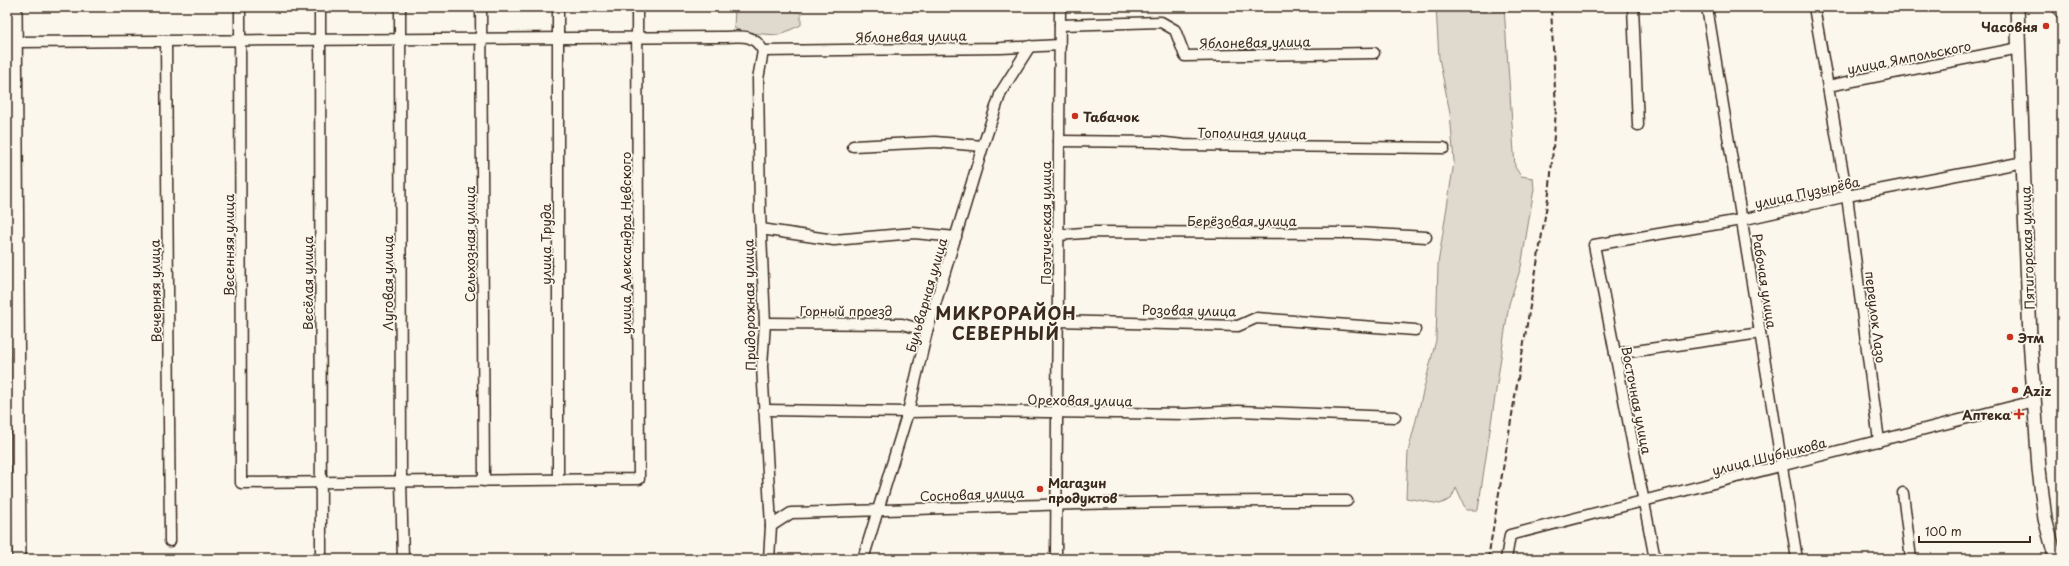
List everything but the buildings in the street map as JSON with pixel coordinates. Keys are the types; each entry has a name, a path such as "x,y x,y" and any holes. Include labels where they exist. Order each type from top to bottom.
{"main road":[{"path":"15,7 19,559"},
{"name":"Пятигорская улица","path":"2017,7 2030,338 2034,401 2039,468 2045,519 2056,559"}],"street":[{"name":"Весенняя улица","path":"240,7 242,482 321,482"},
{"name":"Весёлая улица","path":"320,7 321,559"},
{"name":"Луговая улица","path":"400,7 401,481 403,559"},
{"name":"Сельхозная улица","path":"481,7 484,481"},
{"name":"улица Труда","path":"558,7 558,480"},
{"name":"улица Александра Невского","path":"558,480 639,480 637,7"},
{"name":"Поэтическая улица","path":"1056,559 1060,7"},
{"path":"1633,7 1638,125"},
{"name":"Рабочая улица","path":"1707,7 1797,559"},
{"path":"1814,7 1847,196"},
{"path":"2057,7 2062,14"},
{"name":"Яблоневая улица","path":"1060,25 1161,22 1175,30 1185,56 1374,53"},
{"path":"16,42 752,37 759,43 763,51"},
{"name":"Вечерняя улица","path":"166,41 170,541"},
{"name":"Яблоневая улица","path":"763,51 1001,48 1060,45"},
{"name":"Бульварная улица","path":"863,559 908,412 927,331 983,146 1001,92 1030,46"},
{"name":"улица Ямпольского","path":"1828,86 2019,48"},
{"name":"Придорожная улица","path":"763,51 758,79 764,323 762,366 771,526 769,559"},
{"name":"Тополиная улица","path":"1059,141 1157,142 1200,145 1444,148"},
{"path":"853,146 935,142 983,146"},
{"name":"улица Пузырёва","path":"1594,245 1742,220 1847,196 2024,162"},
{"name":"переулок Лазо","path":"1847,196 1879,441"},
{"path":"761,228 834,240 914,233 956,237"},
{"name":"Берёзовая улица","path":"1058,235 1095,232 1358,232 1426,237"},
{"name":"Восточная улица","path":"1594,245 1655,559"},
{"name":"Розовая улица","path":"1058,321 1238,326 1256,318 1415,330"},
{"name":"Горный проезд","path":"764,323 902,324 927,331"},
{"path":"1615,354 1760,333"},
{"name":"улица Шубникова","path":"1506,559 1510,535 2034,401"},
{"name":"Ореховая улица","path":"764,410 1186,414 1238,411 1395,417"},
{"path":"321,482 558,480"},
{"path":"1903,493 1911,559"},
{"name":"Сосновая улица","path":"771,526 791,513 1056,503 1187,503 1226,500 1347,501"}],"shaded area":[{"path":"735,7 784,7 801,13 801,25 779,35 746,33 734,28"},
{"path":"1436,7 1504,7 1515,167 1521,176 1533,178 1534,189 1521,267 1509,304 1478,510 1466,510 1456,488 1451,499 1440,504 1406,498 1408,452 1436,340 1438,264 1454,162 1450,113 1439,58"}],"railway":[{"path":"1488,559 1550,186 1556,110 1551,7"}],"place":[{"name":"Часовня","path":"2046,26"},
{"name":"Табачок","path":"1075,116"},
{"name":"Этм","path":"2010,337"},
{"name":"Aziz","path":"2015,390"},
{"name":"Аптека","path":"2019,414"},
{"name":"Магазин продуктов","path":"1040,489"}],"district":[{"name":"МИКРОРАЙОН СЕВЕРНЫЙ","path":"1006,323"}]}
